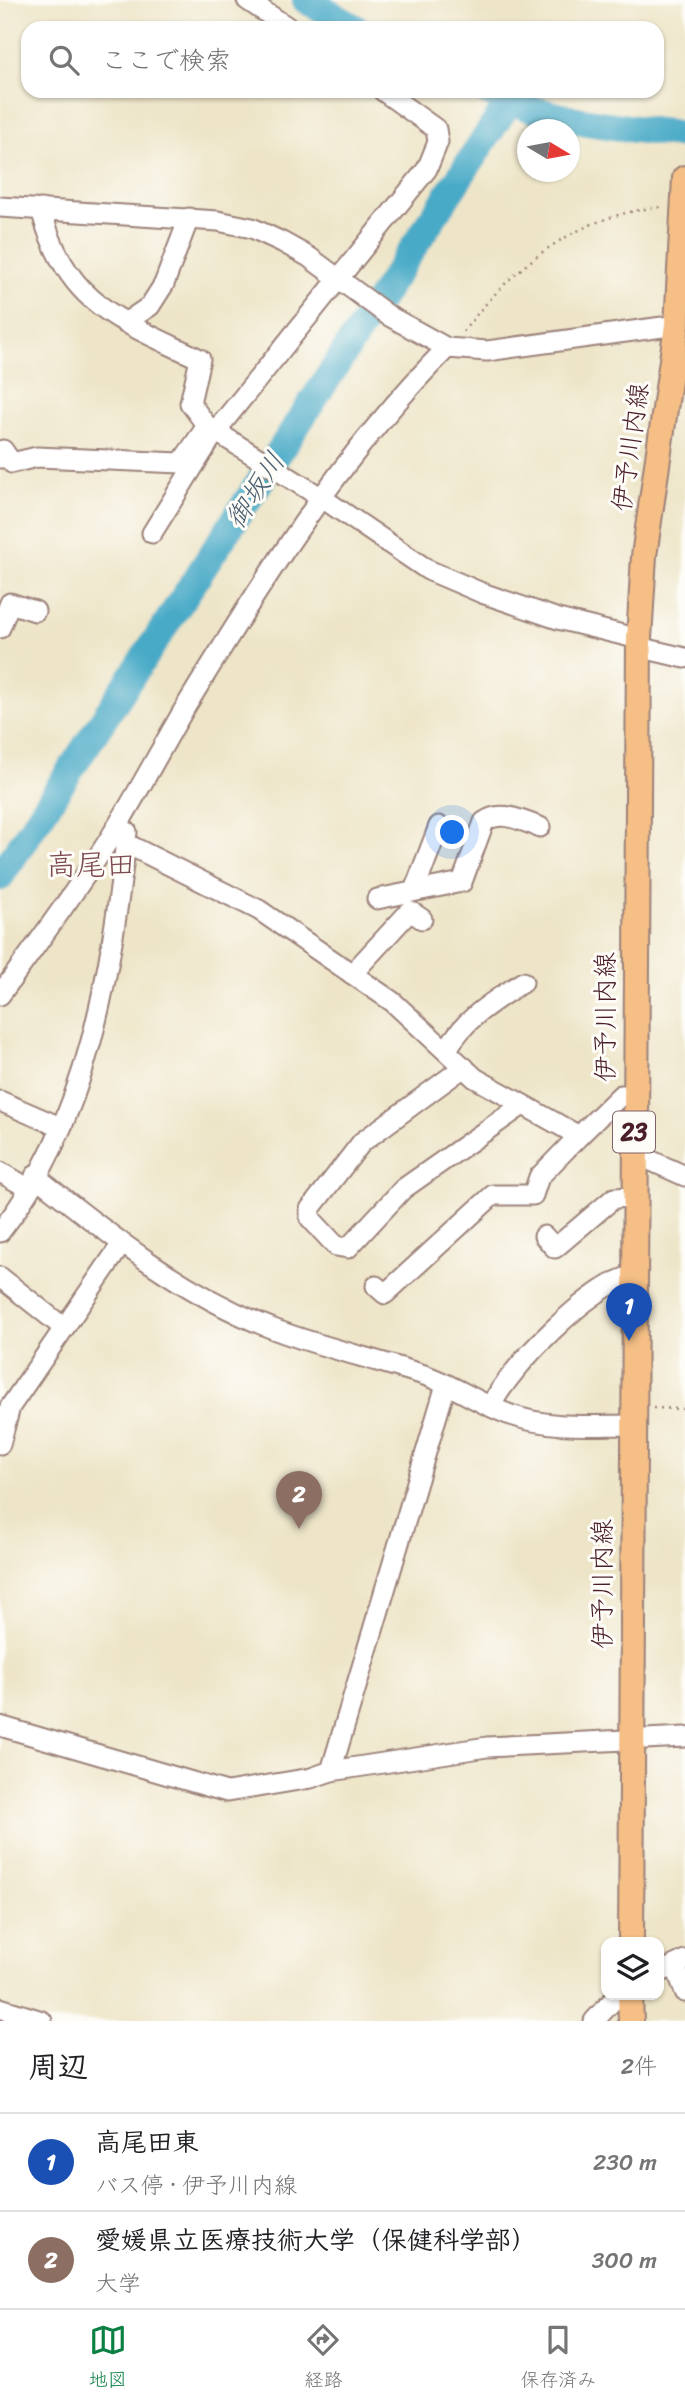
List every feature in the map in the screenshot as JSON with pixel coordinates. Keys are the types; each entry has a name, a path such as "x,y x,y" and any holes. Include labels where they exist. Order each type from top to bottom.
{"main road":[{"name":"伊予川内線","path":"631,1937 638,643 645,556 681,325 684,194"},
{"path":"630,2000 631,2021"}],"street":[{"path":"247,0 278,21"},
{"path":"152,533 215,432 340,280 426,169 438,142 432,123 394,98"},
{"path":"0,208 189,218 252,228 309,257 389,316 442,346 486,351 681,325"},
{"path":"41,209 48,237 71,277 87,297 109,315 201,359 190,403 215,432 317,495 428,570 482,593 685,658"},
{"path":"125,323 150,306 164,284 189,218"},
{"path":"0,995 101,852 187,705 317,495 442,346"},
{"path":"1,452 12,463 37,457 181,463 215,432"},
{"path":"0,628 10,603 35,611"},
{"path":"0,1232 32,1182 60,1128 80,1081 93,1034 115,918 130,803"},
{"path":"377,899 413,903 462,882 484,822 492,816 501,815 540,827"},
{"path":"352,974 413,903 439,826"},
{"path":"125,843 259,910 393,1002 464,1067 521,1106 579,1136"},
{"path":"446,1051 458,1030 475,1013 523,982"},
{"path":"464,1067 362,1142 310,1209 310,1218 336,1247 348,1248 403,1189 521,1106"},
{"path":"376,1286 386,1294 493,1195 533,1195 540,1177 579,1136 621,1095 635,1095"},
{"path":"0,1101 60,1128"},
{"path":"634,1153 685,1176"},
{"path":"0,1172 32,1182 121,1245 219,1304 276,1330 428,1376 510,1415 557,1424 633,1416"},
{"path":"544,1236 555,1248 614,1198 634,1197"},
{"path":"0,1444 10,1407 121,1245"},
{"path":"491,1406 501,1386 589,1297 618,1278 633,1276"},
{"path":"0,1277 64,1328"},
{"path":"331,1771 446,1385"},
{"path":"0,1726 227,1792 311,1778 331,1771 487,1747 632,1737 685,1737"},
{"path":"673,1966 685,1992"},
{"path":"594,2021 613,2000"},
{"path":"0,2008 42,2021"}],"path":[{"path":"442,346 499,288 560,240 580,228 684,194"},
{"path":"633,1416 685,1409"}],"waterway":[{"path":"306,0 343,21"},
{"path":"502,98 558,116 685,135"},
{"name":"御坂川","path":"0,877 509,102"}],"place":[{"name":"高尾田東","path":"629,1341"},
{"name":"愛媛県立医療技術大学（保健科学部）","path":"299,1529"}],"district":[{"name":"高尾田","path":"91,865"}]}
